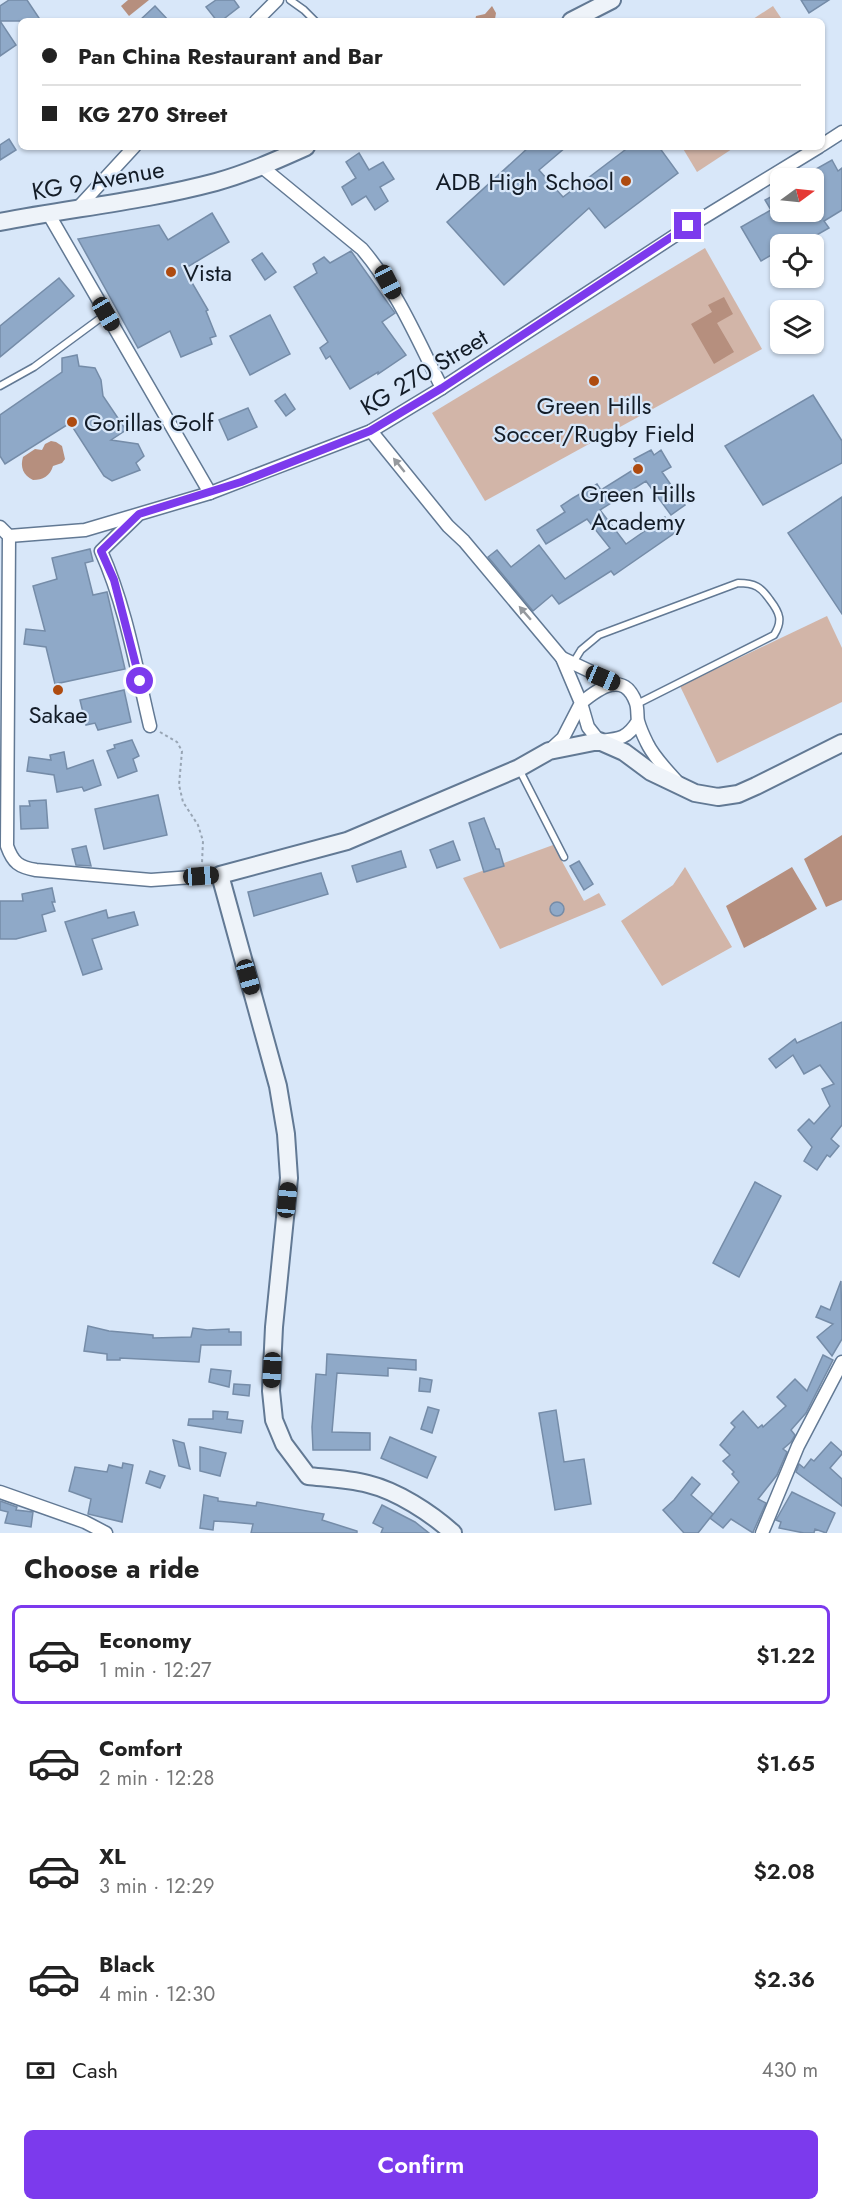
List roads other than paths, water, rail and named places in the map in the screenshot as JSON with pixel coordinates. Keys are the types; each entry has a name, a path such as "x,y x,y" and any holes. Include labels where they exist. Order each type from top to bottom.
{"street":[{"path":"259,18 277,0"},
{"path":"577,18 612,0"},
{"name":"KG 270 Street","path":"825,143 842,132"},
{"path":"76,210 131,150"},
{"name":"KG 9 Avenue","path":"0,222 76,210 217,181 262,167 299,150"},
{"name":"KG 270 Street","path":"5,532 85,530 210,493 370,431 442,388 688,226 813,150"},
{"path":"262,167 362,249 373,262 388,282 442,388"},
{"path":"48,213 210,493"},
{"path":"370,431 448,526 464,541 540,630 547,642 568,661 629,690 637,704 638,721 648,745 679,785"},
{"path":"139,514 101,551 114,580 124,612 150,726"},
{"path":"5,532 7,846 11,858 20,867 151,880 220,875 347,841 519,768 549,751 562,738 581,704 597,689 617,684"},
{"path":"568,661 588,727 599,741 624,752 651,772 695,793 718,797 738,794 842,743"},
{"path":"549,751 599,741 617,740 630,733 638,721"},
{"path":"220,875 278,1086 286,1134 289,1178 274,1327 271,1391 274,1420 284,1444 308,1476 369,1484 411,1503 440,1521 453,1533"},
{"path":"762,1533 798,1446 842,1362"},
{"path":"0,1492 85,1522 106,1533"}],"lane":[{"path":"290,0 312,18"},
{"path":"0,386 34,367 106,314"},
{"path":"568,661 599,635 738,583 750,583 760,587 780,613 780,625 774,635 637,704"},
{"path":"519,768 564,857"}],"place":[{"name":"ADB High School","path":"626,181"},
{"name":"Vista","path":"171,272"},
{"name":"Green Hills Soccer/Rugby Field","path":"594,381"},
{"name":"Gorillas Golf","path":"72,422"},
{"name":"Green Hills Academy","path":"638,469"},
{"name":"Sakae","path":"58,690"}]}
